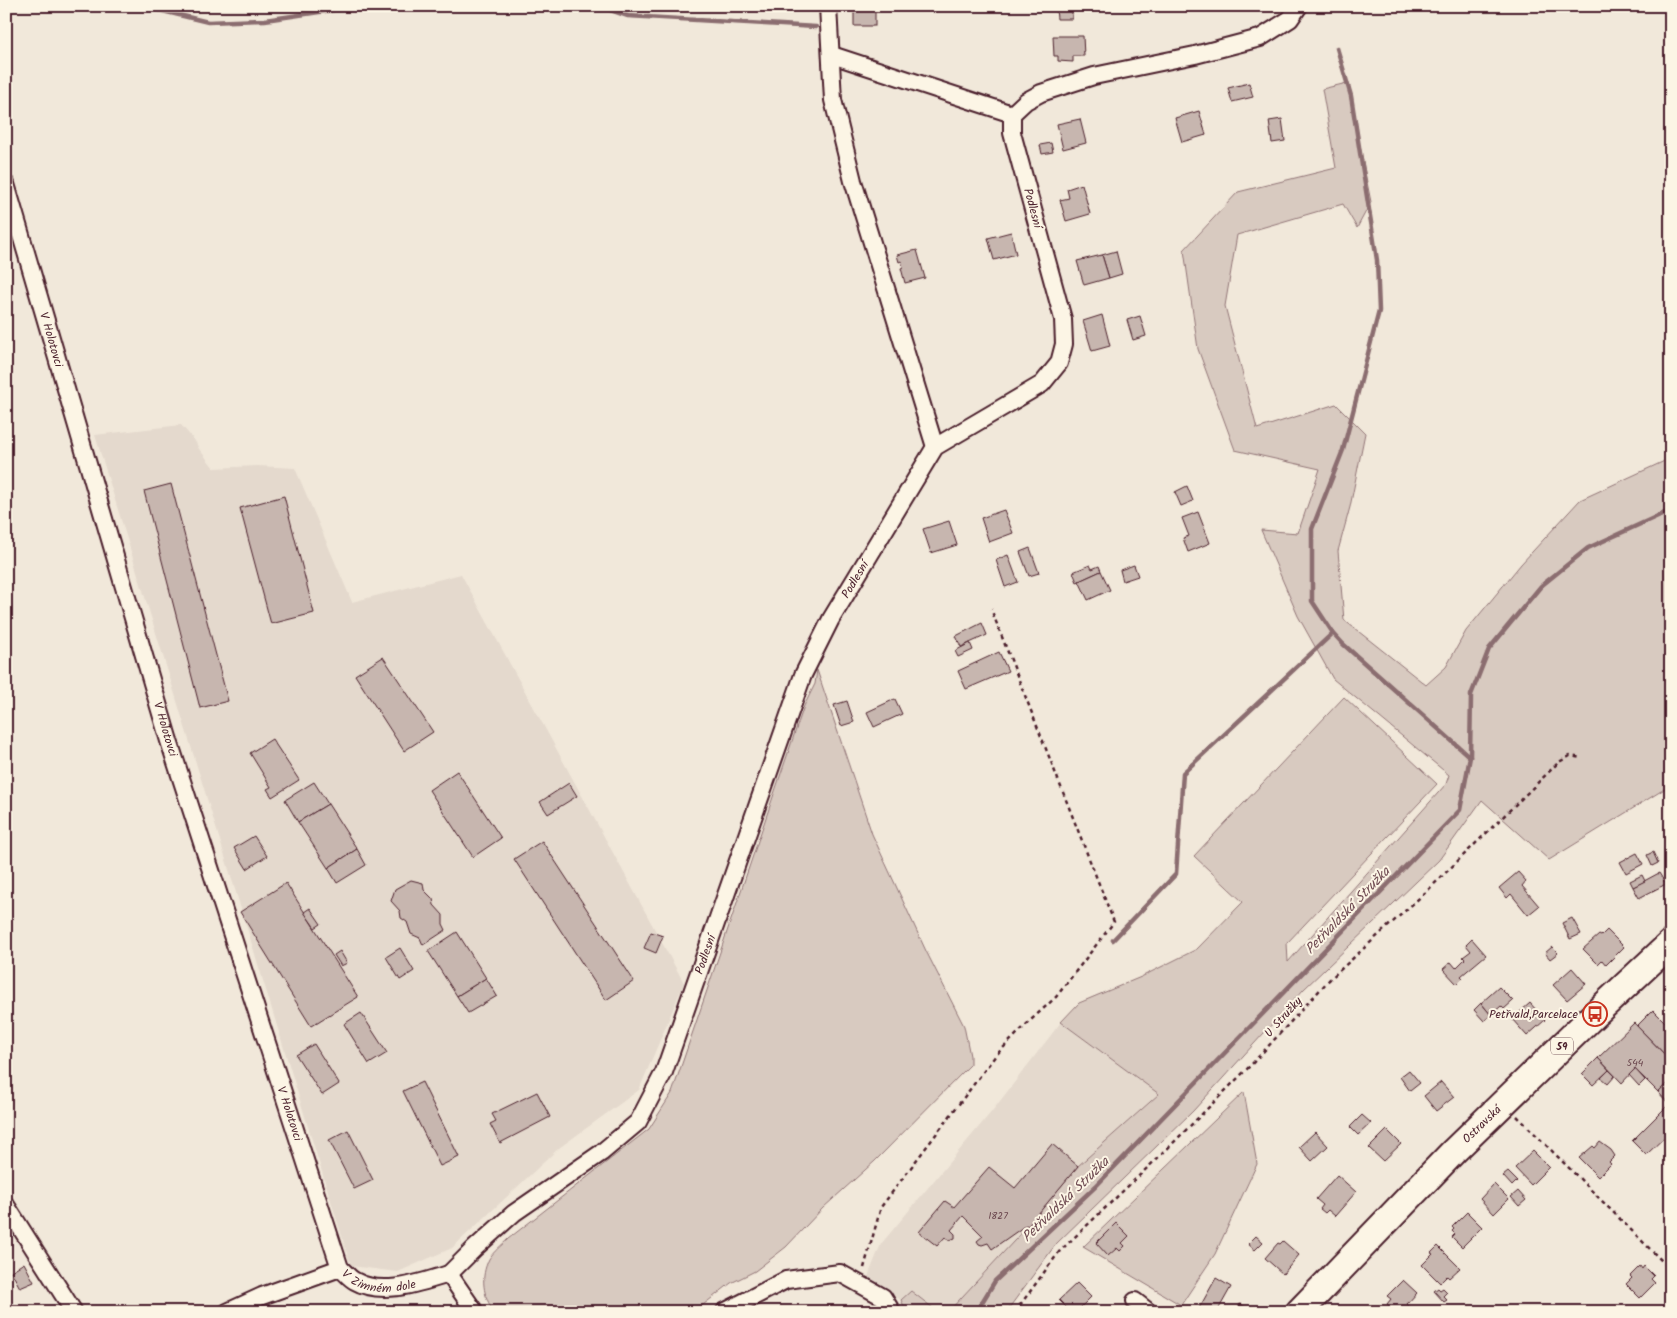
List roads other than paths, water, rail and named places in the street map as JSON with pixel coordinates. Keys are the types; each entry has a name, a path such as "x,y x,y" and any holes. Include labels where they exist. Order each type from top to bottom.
{"main road":[{"name":"Ostravská","path":"1300,1312 1454,1151 1671,943"}],"street":[{"path":"828,6 833,100 853,181 935,447"},
{"path":"832,55 1012,114 1026,102 1041,93 1094,76 1195,55 1260,38 1290,19 1300,6"},
{"name":"Podlesní","path":"449,1274 514,1213 601,1153 638,1122 664,1072 803,676 831,619 935,447 1042,384 1059,363 1064,344 1063,319 1012,133 1012,114"},
{"name":"V Holotovci","path":"6,184 170,741 340,1268"},
{"path":"6,1205 74,1312"},
{"name":"V Zimném dole","path":"227,1312 262,1296 340,1268 354,1281 369,1286 399,1288 449,1274"},
{"path":"724,1312 786,1280 840,1273 883,1297 892,1312"},
{"path":"449,1274 475,1312"},
{"path":"1135,1302 1149,1312"}],"waterway":[{"path":"142,6 208,22 265,20 360,6"},
{"path":"599,6 628,16 816,27"},
{"path":"1337,48 1351,96 1377,260 1379,311 1343,450 1312,529 1312,601 1333,633 1343,644 1470,757"},
{"name":"Petřvaldská Stružka","path":"976,1312 995,1281 1096,1186 1460,810 1470,757 1471,695 1489,649 1541,586 1588,548 1671,510"},
{"path":"1113,940 1176,874 1183,773 1333,633"}],"place":[{"name":"Petřvald,Parcelace","path":"1595,1014"}]}
